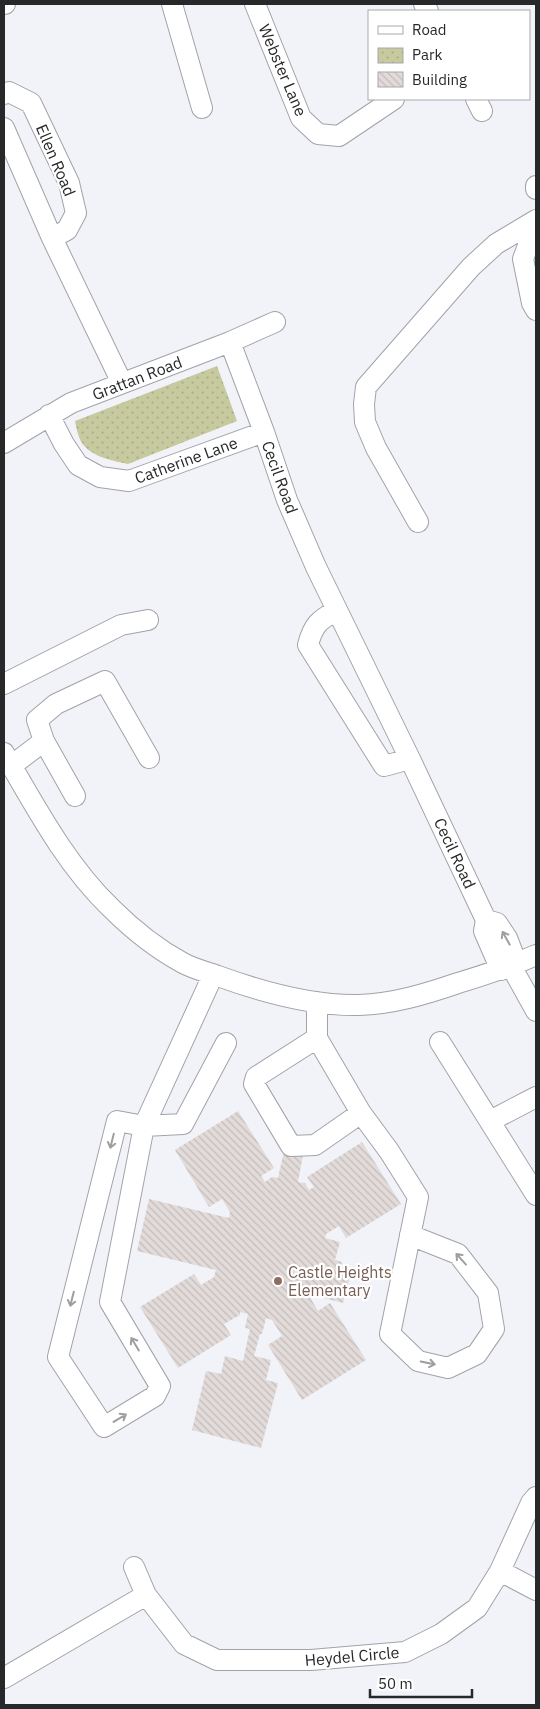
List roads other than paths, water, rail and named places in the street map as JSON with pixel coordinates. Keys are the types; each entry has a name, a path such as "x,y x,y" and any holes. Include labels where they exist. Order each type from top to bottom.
{"street":[{"path":"172,4 202,108"},
{"name":"Webster Lane","path":"255,4 301,118 318,134 339,136 393,100"},
{"name":"Ellen Road","path":"4,94 9,92 31,102 69,183 76,213 67,230 52,238"},
{"path":"4,128 52,238 122,383"},
{"path":"418,522 376,448 365,422 364,404 366,387 471,267 496,244 536,220"},
{"path":"536,224 523,259 532,303 536,310"},
{"name":"Grattan Road","path":"4,441 71,403 230,342 275,322"},
{"name":"Cecil Road","path":"230,342 287,500 316,566 486,920 484,931 510,966"},
{"name":"Catherine Lane","path":"49,415 64,444 78,465 100,477 129,481 264,432"},
{"path":"337,610 323,617 312,630 308,645 384,766 410,759"},
{"path":"4,684 121,625 148,620"},
{"path":"75,796 44,740 37,720 56,704 106,681 149,758"},
{"path":"44,740 8,759 67,855 110,908 162,951 185,964 213,975 273,992 318,1002 360,1005 414,998 510,966 536,955"},
{"path":"510,966 536,1011"},
{"path":"213,975 144,1126 110,1302 160,1386 155,1396 104,1427 58,1357 117,1121 144,1126 183,1124 226,1043"},
{"path":"318,1002 318,1038 361,1113 389,1151 418,1197 410,1234 390,1334 418,1361 448,1368 477,1354 494,1329 488,1293 458,1254 410,1234"},
{"path":"318,1038 256,1077 254,1084 291,1146 316,1145 361,1113"},
{"path":"440,1042 536,1195"},
{"path":"490,1121 536,1097"},
{"name":"Heydel Circle","path":"134,1567 146,1596 184,1644 218,1660 311,1660 405,1652 441,1634 476,1608 500,1571 531,1503 536,1497"},
{"path":"500,1571 536,1590"},
{"path":"4,1678 146,1596"}],"place":[{"name":"Castle Heights Elementary","path":"278,1281"}]}
